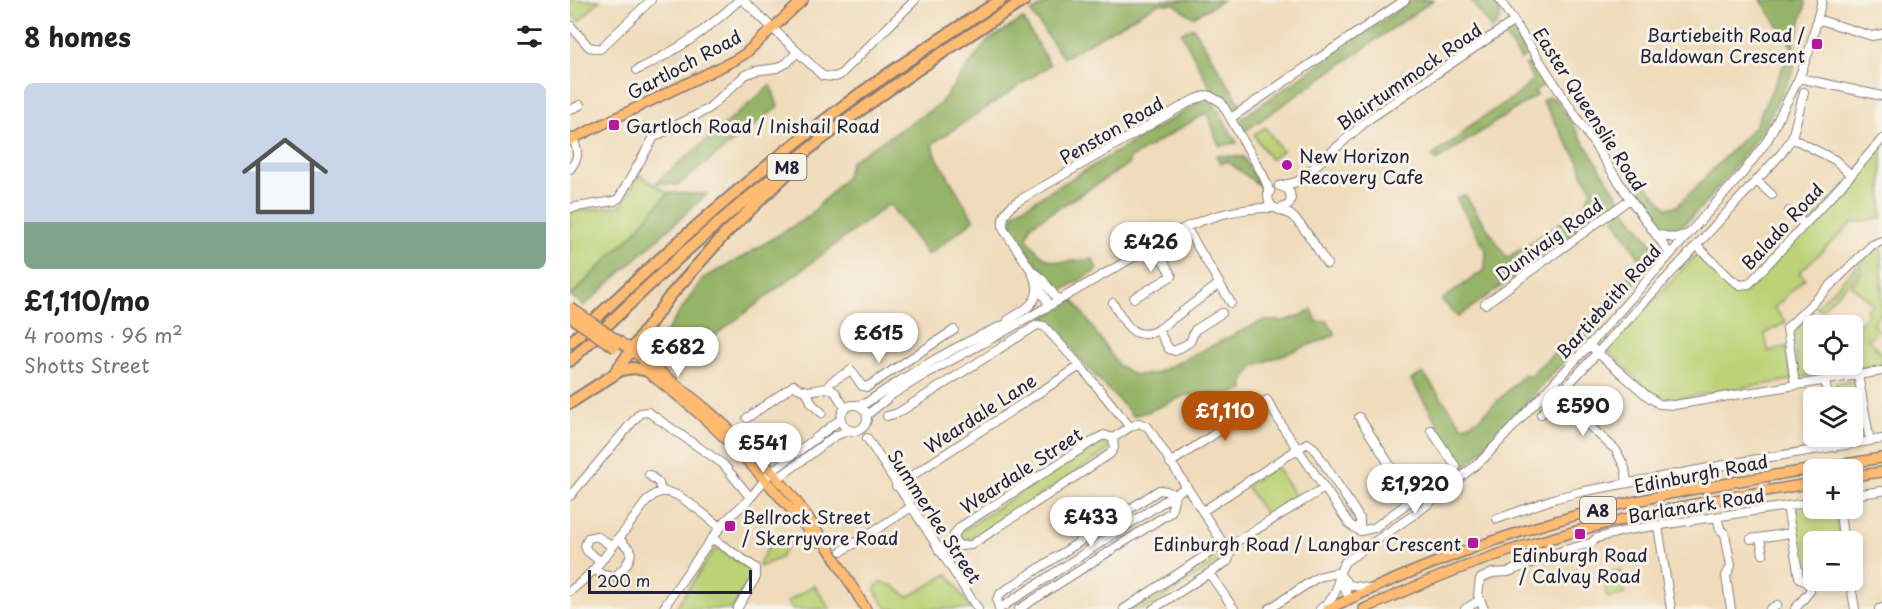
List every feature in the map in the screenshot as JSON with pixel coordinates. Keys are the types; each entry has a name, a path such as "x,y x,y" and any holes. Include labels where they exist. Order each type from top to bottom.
{"highway":[{"name":"M8","path":"570,343 620,295 768,165 843,106 934,42 1001,0"},
{"name":"M8","path":"570,361 692,246 832,130 943,52 1025,0"},
{"path":"614,374 670,296 724,235 832,130"},
{"path":"570,333 620,295"},
{"path":"643,360 640,345 644,331"},
{"path":"570,403 621,370 634,368 647,371"}],"main road":[{"name":"Gartloch Road","path":"571,140 735,60 746,53 803,0"},
{"path":"570,308 629,353 691,407 767,483 842,572"},
{"path":"570,317 618,345"},
{"path":"629,353 643,360 694,398 774,475 809,520 866,609"},
{"name":"Edinburgh Road","path":"1328,609 1481,545 1599,510 1713,485 1882,458"},
{"path":"1863,475 1882,472"},
{"path":"767,483 774,475"},
{"name":"Edinburgh Road","path":"1364,609 1482,560 1536,542 1714,499 1803,485"},
{"path":"1349,599 1352,609"}],"street":[{"path":"570,25 589,47 600,49 651,0"},
{"path":"637,70 694,39 741,0 823,75 836,77 915,0"},
{"path":"1231,118 1405,0"},
{"name":"Easter Queenslie Road","path":"1500,0 1630,198 1670,254"},
{"name":"Bartiebeith Road","path":"1340,574 1347,560 1422,509 1483,459 1590,345 1742,174 1767,141 1799,78 1822,0"},
{"path":"1817,19 1872,36 1882,34"},
{"name":"Blairtummock Road","path":"1291,198 1297,182 1369,119 1514,21"},
{"path":"570,208 614,201 619,198 654,137 708,109 745,75 777,68 787,63 797,52"},
{"path":"1799,78 1882,96"},
{"name":"Bartiebeith Road","path":"1540,414 1781,154 1792,138 1804,92"},
{"name":"Penston Road","path":"1050,304 1037,285 1031,270 1004,230 1002,224 1004,216 1010,206 1197,98 1208,95 1216,98 1231,118 1263,175"},
{"path":"570,110 580,105"},
{"path":"1792,138 1836,160 1851,175"},
{"name":"Balado Road","path":"1697,246 1731,279 1740,285 1749,284 1882,139"},
{"path":"570,168 577,160 578,150 571,140"},
{"path":"1263,175 1278,186 1286,188 1296,220"},
{"path":"1263,175 1268,188 1269,203 1296,220 1327,264"},
{"path":"1757,181 1772,195"},
{"name":"Blairtummock Road","path":"1278,186 1297,182"},
{"path":"774,475 835,436 857,429 867,415 893,394 924,375 1186,227 1262,204 1271,189 1278,186"},
{"path":"1249,209 1286,207 1291,198"},
{"name":"Dunivaig Road","path":"1485,304 1630,198"},
{"path":"1790,212 1804,224"},
{"path":"1186,227 1231,303"},
{"path":"1656,234 1674,238 1689,234"},
{"path":"1795,384 1787,328 1872,245 1882,241"},
{"path":"1134,298 1172,276 1154,245"},
{"name":"Penston Road","path":"1031,270 1042,279 1058,300"},
{"path":"1113,303 1125,323 1134,332 1144,334 1158,330 1219,284"},
{"path":"857,429 846,428 841,419 841,413 845,408 866,403 921,368 996,328 1030,306 1036,297 1037,285"},
{"path":"996,328 1034,313"},
{"path":"1158,330 1169,349 1175,351 1190,342 1195,330 1222,313"},
{"path":"887,416 898,413 1037,325 1044,326 1130,427 1139,423 1148,427 1226,549 1228,561 1153,609"},
{"path":"828,388 831,382 851,370 862,386 867,387 954,330"},
{"path":"1590,345 1659,404 1674,405 1858,375 1870,441"},
{"name":"Weardale Lane","path":"896,486 1080,366"},
{"path":"1863,374 1882,371"},
{"path":"1825,380 1826,387"},
{"path":"747,418 794,385 801,391 807,392 828,388 835,392 845,408"},
{"path":"1548,389 1616,450 1626,468 1627,482"},
{"path":"807,392 812,404 822,413"},
{"path":"1170,463 1267,400 1324,488 1350,525 1359,531 1374,528 1456,467 1431,430"},
{"path":"858,405 867,415"},
{"path":"570,496 640,413 648,412 723,465 750,497"},
{"path":"1359,417 1413,501"},
{"path":"774,475 783,463 841,419"},
{"name":"Weardale Street","path":"1113,438 1130,427"},
{"name":"Summerlee Street","path":"857,429 867,438 910,508 978,609"},
{"name":"Weardale Street","path":"1104,435 1113,438 1114,447 1110,454 971,545 960,546 955,541 954,535 960,527 1098,438 1104,435"},
{"path":"1863,442 1882,439"},
{"path":"1203,511 1307,442 1314,448 1360,519 1359,531"},
{"path":"1497,519 1556,498 1627,482 1829,447"},
{"path":"753,453 768,462 783,463"},
{"path":"649,475 659,483 661,492"},
{"path":"663,609 696,558 713,539 720,527 767,483"},
{"path":"1175,495 1159,490 1001,593 997,599 999,609 1175,495 1186,487"},
{"path":"1124,609 1324,488"},
{"path":"1863,493 1882,490"},
{"path":"570,591 594,569 646,502 661,492 675,494 720,527"},
{"path":"1020,609 1171,512 1175,495"},
{"name":"Barlanark Road","path":"1480,600 1478,595 1480,579 1492,573 1508,572 1565,550 1591,543 1597,538 1803,504"},
{"path":"1787,506 1799,577 1803,582"},
{"path":"842,551 910,508"},
{"path":"1717,517 1720,529 1725,534 1731,566 1726,576 1731,609"},
{"path":"1658,526 1671,609"},
{"path":"1751,539 1791,533"},
{"path":"600,561 587,551 585,546 588,538 597,536 611,546"},
{"path":"594,569 603,575 614,577 622,571 630,559 631,551 618,538"},
{"path":"1760,538 1763,554"},
{"path":"713,539 756,568 756,577 737,609"},
{"name":"Weardale Street","path":"939,551 955,541"},
{"path":"1209,573 1234,609"},
{"path":"1340,574 1349,585 1372,589"},
{"path":"1340,574 1349,599"},
{"path":"1269,609 1322,575 1340,574"},
{"path":"1320,609 1336,594 1340,574"},
{"path":"1795,609 1810,591"},
{"path":"1853,591 1855,609"},
{"path":"1465,609 1480,600 1484,609"}],"green space":[{"path":"570,0 600,0 579,21 570,12"},
{"path":"1053,0 1223,0 1193,17 1174,4 1157,4 1063,58 1031,12"},
{"path":"1412,0 1433,0 1244,132 1240,125 1242,118"},
{"path":"1471,0 1493,0 1500,19 1492,30"},
{"path":"1761,0 1804,0 1806,4 1793,48"},
{"path":"1023,19 1050,65 932,144 937,158 974,220 928,255 889,204 692,353 660,341 703,278 736,261 808,217 846,177 851,161 939,105 987,41"},
{"path":"1193,27 1241,105 1235,110 1231,110 1225,101 1213,92 1181,33"},
{"path":"1516,34 1526,52 1526,56 1521,60 1504,35"},
{"path":"1796,55 1793,72 1763,129 1708,200 1683,225 1670,229 1659,223 1635,182 1638,176 1667,208 1677,206 1754,127 1788,57"},
{"path":"1534,62 1543,85 1534,92 1537,95 1436,161 1432,156 1461,135 1468,127 1520,93 1533,80 1525,65"},
{"path":"771,85 778,107 678,185 656,183"},
{"path":"1548,97 1554,98 1559,103 1621,201 1458,317 1442,300 1485,269 1486,250 1456,198 1465,195 1507,258 1583,208 1592,189 1583,176 1579,162 1542,101"},
{"path":"1212,101 1237,143 1220,146 1206,113 1129,159 1129,164 1031,225 1027,238 1041,255 1048,259 1063,262 1093,259 1097,270 1063,290 1054,288 1013,230 1014,213 1200,102"},
{"path":"1265,127 1282,151 1270,159 1254,135"},
{"path":"1882,146 1882,218 1852,223 1799,273 1805,278 1774,308 1786,322 1765,334 1768,351 1786,347 1792,380 1673,399 1651,393 1607,350 1697,254 1735,291 1746,292"},
{"path":"1216,155 1243,157 1262,188 1227,161 1221,164"},
{"path":"639,175 668,193 632,235 570,296 570,212 621,206"},
{"path":"668,193 707,194 584,306 571,296 632,235"},
{"path":"1625,210 1657,250 1654,262 1490,443 1463,469 1411,380 1423,373 1463,427 1479,419 1525,374 1529,376 1607,304 1641,261 1614,218 1620,211"},
{"path":"1882,245 1882,313 1872,323 1878,330 1868,339 1882,354 1882,365 1863,368 1863,319 1868,314 1866,310 1873,304 1851,285 1861,273 1859,264"},
{"path":"1857,266 1858,273 1821,310 1816,307"},
{"path":"1073,299 1118,365 1134,375 1154,374 1262,321 1284,321 1312,309 1317,322 1327,321 1336,335 1253,366 1244,381 1244,390 1216,397 1186,395 1133,416 1083,363 1064,336 1057,337 1044,317"},
{"path":"1803,320 1803,375 1815,375 1802,377 1798,374 1793,330"},
{"path":"1852,381 1858,387 1834,387 1836,384"},
{"path":"1863,412 1866,428 1863,433"},
{"path":"1105,439 1109,446 1107,451 974,539 959,541 957,535 962,531"},
{"path":"1276,466 1297,499 1268,518 1246,486"},
{"path":"1803,509 1803,519 1837,519 1838,531 1803,531 1803,577 1793,515 1796,510"},
{"path":"774,538 790,543 780,558 760,567 759,563"},
{"path":"718,549 751,570 752,577 732,609 675,609 713,551"},
{"path":"1223,551 1224,558 1145,609 1130,609 1219,552"},
{"path":"1621,570 1625,594 1610,598 1606,595 1605,575"},
{"path":"948,574 971,609 887,609 875,591 881,582 894,586 908,597"},
{"path":"814,585 830,609 792,609 787,602"}],"place":[{"name":"Bartiebeith Road / Baldowan Crescent","path":"1817,44"},
{"name":"Gartloch Road / Inishail Road","path":"614,125"},
{"name":"New Horizon Recovery Cafe","path":"1287,165"},
{"name":"Bellrock Street / Skerryvore Road","path":"730,526"},
{"name":"Edinburgh Road / Calvay Road","path":"1580,534"},
{"name":"Edinburgh Road / Langbar Crescent","path":"1473,543"}]}
